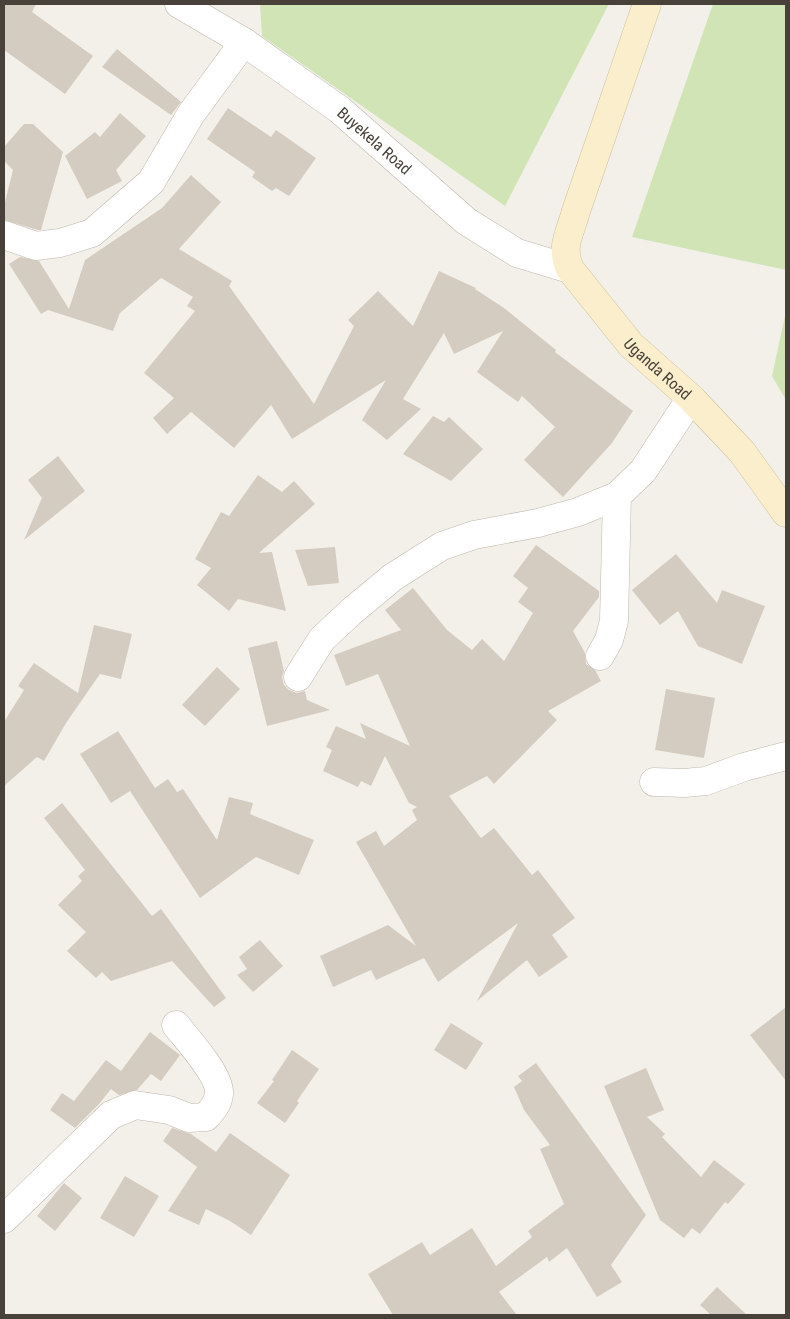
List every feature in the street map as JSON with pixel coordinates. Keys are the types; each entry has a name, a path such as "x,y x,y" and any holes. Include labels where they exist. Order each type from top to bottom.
{"main road":[{"path":"570,269 565,252 576,211 647,4"},
{"name":"Uganda Road","path":"570,269 631,344 691,398 742,452 786,513"}],"street":[{"name":"Buyekela Road","path":"179,4 244,42 340,110 466,221 517,253 570,269"},
{"path":"4,235 36,246 60,243 92,232 150,182 191,114 244,42"},
{"path":"298,677 322,639 352,611 393,577 442,546 474,535 538,523 578,512 617,496 643,471 691,398"},
{"path":"600,656 609,640 614,621 617,496"},
{"path":"654,782 684,783 706,781 744,767 786,756"},
{"path":"4,1219 111,1115 135,1105 169,1110 189,1118 206,1117 215,1107 220,1092 213,1076 204,1059 176,1025"}],"green space":[{"path":"260,4 609,4 505,206 262,36"},
{"path":"713,4 786,4 786,270 632,237"},
{"path":"786,311 786,400 772,376"}],"building":[{"path":"4,4 36,4 32,12 93,56 65,94 4,50"},
{"path":"117,49 181,102 171,115 102,67"},
{"path":"228,108 271,137 276,130 316,158 289,196 276,188 272,191 252,177 255,172 207,139"},
{"path":"120,113 146,136 116,170 122,181 87,199 65,156 95,132 100,137"},
{"path":"24,124 33,124 63,152 41,230 4,220 4,206 13,170 4,161 4,147"},
{"path":"191,175 221,202 179,249 232,281 229,286 314,404 354,326 348,320 378,291 413,326 439,271 476,288 504,308 556,350 555,352 633,411 612,443 563,497 524,460 555,427 522,396 518,402 477,372 503,331 454,354 444,333 403,399 421,409 387,440 362,420 386,380 292,439 271,405 234,448 191,412 167,434 153,418 174,398 144,373 195,311 187,306 193,297 161,278 120,313 113,331 48,310 41,314 9,264 20,257 39,261 69,309 85,260 162,208"},
{"path":"433,416 444,422 449,417 483,449 451,481 403,454"},
{"path":"58,456 85,491 24,540 42,498 28,480"},
{"path":"258,475 282,492 294,481 315,504 259,553 272,552 286,611 238,599 229,611 197,585 211,568 195,559 221,512 229,516"},
{"path":"536,545 599,591 599,597 573,631 585,653 586,664 595,670 601,681 548,711 557,720 494,784 487,776 449,796 481,838 494,828 532,875 538,870 575,918 552,935 568,957 539,977 527,960 477,1001 518,923 438,982 424,958 376,980 371,970 333,987 320,956 388,925 416,946 356,842 376,831 384,846 417,820 412,810 417,807 409,803 385,756 371,786 361,781 358,787 323,771 332,750 326,747 336,726 366,739 360,723 410,746 378,674 346,686 334,655 401,630 385,610 413,588 447,630 472,650 482,639 504,661 533,613 518,602 528,588 513,576"},
{"path":"335,547 339,583 308,586 295,550"},
{"path":"676,554 717,603 722,590 765,606 742,664 698,646 678,611 660,625 632,590"},
{"path":"94,625 132,634 121,679 100,674 66,723 44,761 37,757 4,786 4,722 24,690 18,686 34,663 78,693"},
{"path":"277,641 284,671 282,677 284,685 289,690 297,693 305,691 307,700 330,710 267,726 248,648"},
{"path":"217,667 240,689 205,726 182,705"},
{"path":"666,689 715,698 704,758 655,750"},
{"path":"118,731 155,788 168,779 177,792 183,789 217,840 229,797 253,803 250,814 314,840 299,875 256,857 200,898 130,791 111,803 80,754"},
{"path":"62,803 152,916 161,909 226,998 214,1007 172,961 111,981 102,972 96,978 67,951 86,932 58,905 82,881 78,876 85,870 44,818"},
{"path":"260,940 283,966 253,992 237,975 247,969 239,957"},
{"path":"786,1007 786,1081 750,1035"},
{"path":"451,1023 483,1043 466,1070 434,1050"},
{"path":"150,1032 180,1055 161,1081 151,1074 137,1090 119,1095 111,1089 75,1128 50,1110 62,1093 74,1101 106,1060 121,1071"},
{"path":"292,1050 319,1069 297,1101 299,1103 285,1123 257,1103 274,1081 272,1080"},
{"path":"536,1063 646,1215 611,1265 622,1282 597,1297 567,1248 549,1262 547,1257 499,1292 517,1315 393,1315 368,1274 422,1242 430,1255 472,1228 496,1266 532,1237 528,1231 564,1204 540,1149 550,1145 524,1110 514,1087 522,1081 518,1076"},
{"path":"646,1068 664,1110 647,1117 665,1134 662,1137 701,1177 714,1160 745,1184 728,1204 725,1202 700,1234 692,1228 684,1238 660,1220 604,1086"},
{"path":"172,1128 191,1134 216,1152 230,1133 290,1175 251,1235 230,1221 206,1209 199,1225 168,1211 197,1167 163,1141"},
{"path":"125,1176 159,1196 134,1237 100,1218"},
{"path":"64,1183 82,1198 55,1231 37,1216"},
{"path":"717,1287 747,1315 711,1315 700,1305"}]}
